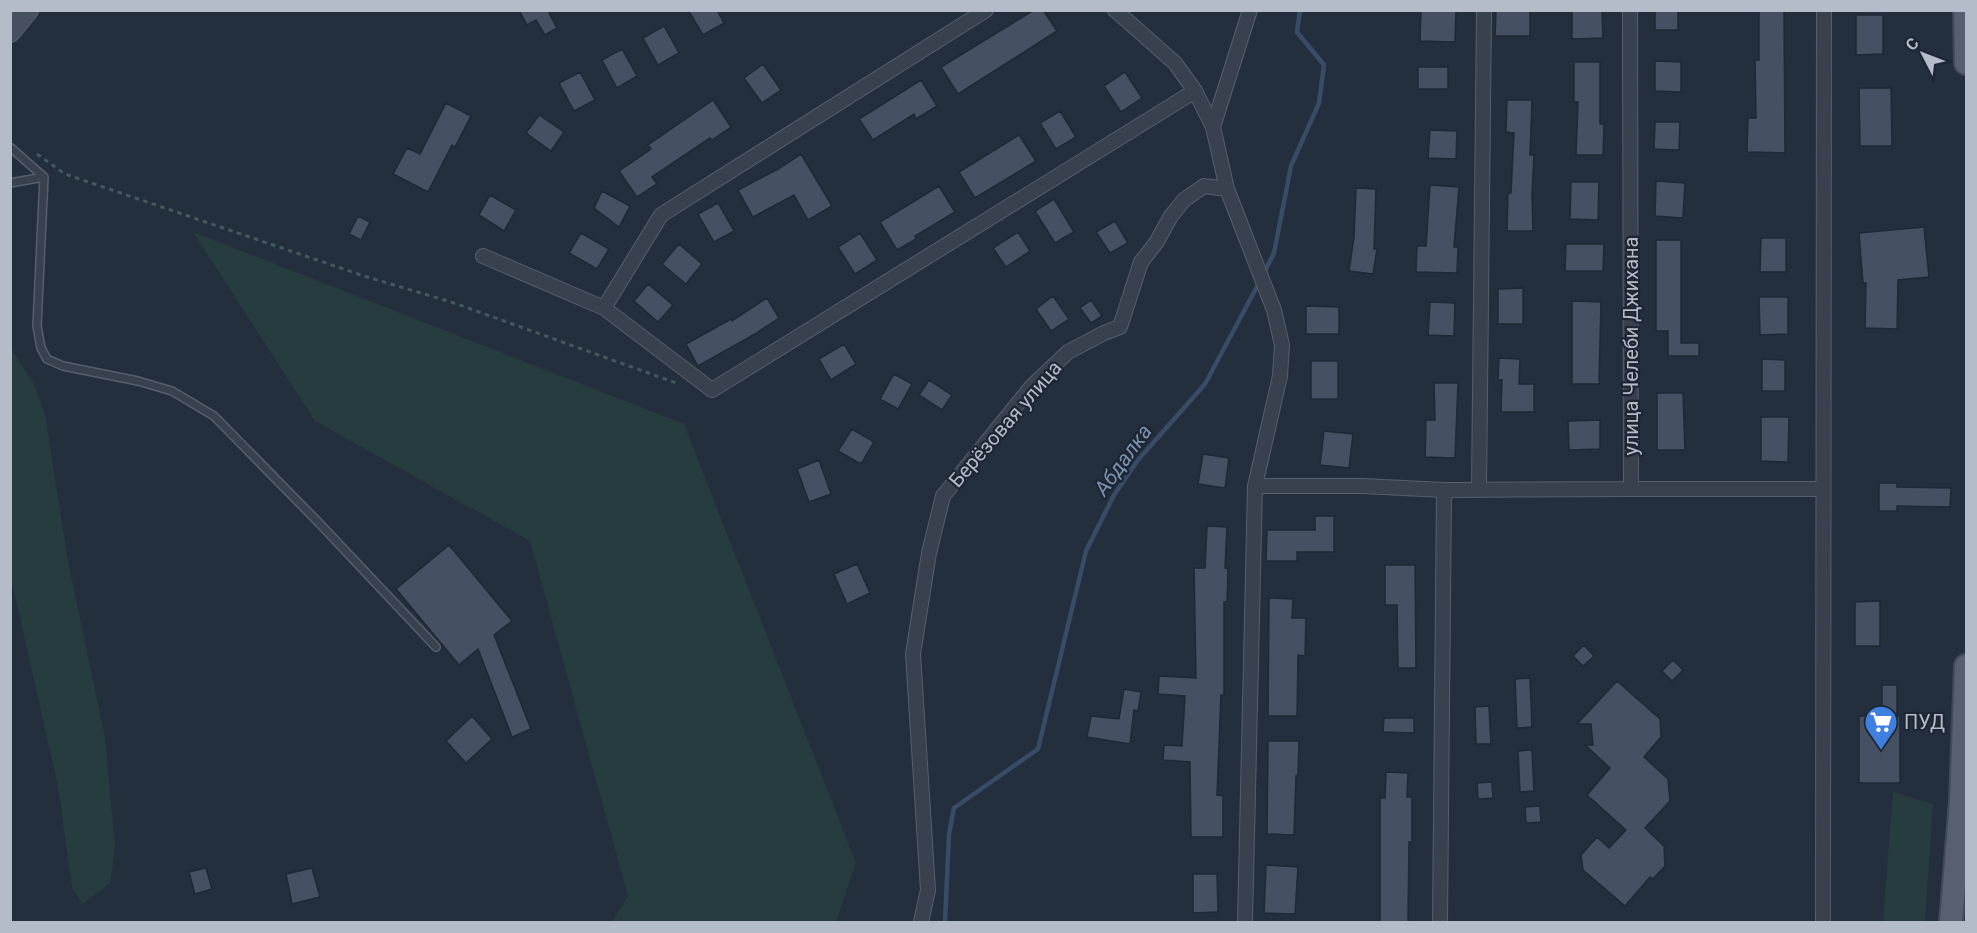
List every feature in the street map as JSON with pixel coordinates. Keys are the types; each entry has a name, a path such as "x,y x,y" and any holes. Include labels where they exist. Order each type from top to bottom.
{"main road":[{"path":"10,32 28,10"},
{"path":"1965,10 1966,63"},
{"path":"1951,922 1961,801 1966,666"}],"street":[{"path":"604,308 661,215 986,10"},
{"path":"1115,10 1175,63 1195,91 1213,127 1227,189 1274,310 1282,345 1280,376 1255,486 1245,922"},
{"path":"1213,127 1250,10"},
{"path":"1479,490 1484,10"},
{"name":"улица Челеби Джихана","path":"1630,10 1631,489"},
{"path":"1824,10 1824,922"},
{"path":"483,256 604,308 712,390 1195,91"},
{"name":"Берёзовая улица","path":"921,922 928,890 913,654 930,553 943,496 1032,386 1068,352 1120,327 1141,262 1184,200 1204,186 1227,189"},
{"path":"1255,486 1363,486 1444,490 1823,489"},
{"path":"1440,922 1444,490"}],"lane":[{"path":"10,147 44,177"},
{"path":"10,183 44,177"},
{"path":"44,177 37,326 41,348 47,359 63,366 138,381 172,391 214,417 320,524 436,647"}],"path":[{"path":"29,148 65,174 364,276 454,303 674,383 684,384"}],"green space":[{"path":"193,232 684,424 856,863 836,922 612,922 628,896 530,541 315,421"},
{"path":"10,346 35,386 45,415 68,561 105,737 115,848 110,883 82,904 72,887 58,786 11,578"},
{"path":"1893,792 1933,804 1925,922 1883,922"}],"building":[{"path":"519,10 553,10 549,13 557,28 545,35 536,20 527,25"},
{"path":"688,10 717,10 724,23 703,35"},
{"path":"1034,10 1043,10 1057,31 958,94 941,67"},
{"path":"1421,10 1456,11 1455,42 1420,41"},
{"path":"1572,10 1602,10 1603,38 1572,39"},
{"path":"1655,10 1678,10 1678,30 1655,30"},
{"path":"1759,10 1784,10 1785,153 1747,152 1748,118 1756,118 1755,60 1759,60"},
{"path":"1496,11 1530,11 1530,36 1495,36"},
{"path":"1856,15 1883,15 1883,54 1856,55"},
{"path":"664,26 679,53 658,65 643,38"},
{"path":"622,49 637,76 617,88 602,60"},
{"path":"1655,61 1681,62 1681,92 1655,91"},
{"path":"1574,62 1600,62 1600,124 1604,124 1603,155 1576,155 1578,102 1574,102"},
{"path":"763,64 781,90 762,103 744,78"},
{"path":"1418,67 1448,67 1448,89 1418,89"},
{"path":"580,72 595,100 574,111 559,83"},
{"path":"1125,72 1142,98 1121,112 1104,86"},
{"path":"921,80 937,106 916,119 914,114 873,140 859,119"},
{"path":"1859,88 1891,88 1892,146 1860,146"},
{"path":"713,100 731,127 712,140 710,138 652,177 657,184 637,197 619,171 651,149 648,145"},
{"path":"1507,100 1532,100 1530,155 1534,155 1533,231 1507,231 1514,133 1506,132"},
{"path":"446,103 471,116 455,147 452,145 428,192 393,174 407,148 420,154"},
{"path":"1060,111 1076,137 1056,149 1040,123"},
{"path":"539,115 564,132 551,151 526,133"},
{"path":"1655,122 1680,122 1679,150 1654,149"},
{"path":"1430,130 1457,131 1456,159 1428,158"},
{"path":"1019,135 1036,161 975,198 959,172"},
{"path":"801,154 832,206 808,220 794,195 753,217 738,190"},
{"path":"1656,181 1685,183 1683,218 1655,216"},
{"path":"1571,182 1599,182 1598,220 1570,219"},
{"path":"1430,185 1459,187 1454,247 1458,247 1457,273 1416,272 1417,246 1426,246"},
{"path":"939,186 955,212 915,236 916,239 897,250 880,222"},
{"path":"1356,188 1376,189 1374,249 1377,249 1373,274 1349,271 1354,237"},
{"path":"602,191 630,206 619,227 594,208"},
{"path":"490,195 516,210 504,231 479,215"},
{"path":"1054,199 1074,232 1055,243 1035,211"},
{"path":"718,203 734,231 714,242 698,214"},
{"path":"358,216 370,222 361,240 349,234"},
{"path":"1115,221 1128,243 1110,253 1096,232"},
{"path":"1924,227 1929,277 1898,280 1897,329 1865,328 1866,283 1863,283 1859,233"},
{"path":"1018,232 1030,251 1006,267 993,248"},
{"path":"581,233 609,249 597,269 569,253"},
{"path":"860,233 877,260 855,274 838,247"},
{"path":"1761,238 1786,238 1786,272 1760,272"},
{"path":"1656,240 1681,240 1681,343 1699,343 1699,356 1668,356 1668,331 1656,331"},
{"path":"679,244 702,264 686,284 662,264"},
{"path":"1566,244 1604,244 1603,271 1565,271"},
{"path":"648,284 673,305 658,322 634,301"},
{"path":"1523,288 1523,324 1498,324 1498,289"},
{"path":"1053,296 1069,319 1051,331 1036,309"},
{"path":"1759,297 1788,297 1788,334 1760,335"},
{"path":"767,298 779,318 698,366 686,344 731,319 732,321"},
{"path":"1091,300 1102,316 1091,323 1080,308"},
{"path":"1572,301 1601,302 1599,384 1572,384"},
{"path":"1430,302 1455,303 1454,336 1428,335"},
{"path":"1306,306 1339,307 1339,334 1306,334"},
{"path":"844,344 856,364 831,380 819,359"},
{"path":"1499,358 1520,359 1519,384 1534,384 1534,412 1501,412 1502,380 1498,380"},
{"path":"1762,359 1785,360 1785,391 1762,391"},
{"path":"1311,361 1338,361 1338,399 1311,399"},
{"path":"894,374 912,384 898,409 880,399"},
{"path":"929,380 952,395 942,410 919,395"},
{"path":"1434,383 1458,383 1455,458 1425,457 1426,420 1435,420"},
{"path":"1657,393 1683,393 1685,450 1657,450"},
{"path":"1761,417 1789,417 1788,462 1761,461"},
{"path":"1600,420 1600,449 1569,450 1568,421"},
{"path":"852,429 874,442 861,464 838,451"},
{"path":"1324,431 1353,434 1349,468 1320,465"},
{"path":"1203,454 1229,458 1225,488 1198,484"},
{"path":"819,460 831,494 809,502 797,469"},
{"path":"1879,483 1897,483 1897,487 1951,488 1950,507 1897,506 1897,511 1879,511"},
{"path":"1315,516 1334,516 1334,552 1297,552 1297,561 1266,561 1267,530 1315,530"},
{"path":"1207,526 1227,527 1224,695 1221,695 1217,795 1223,796 1223,837 1191,837 1190,762 1163,760 1164,745 1182,746 1185,696 1158,694 1159,676 1196,678 1194,568 1205,568"},
{"path":"449,545 512,621 494,635 531,729 512,737 478,649 459,665 396,589"},
{"path":"857,564 870,593 847,604 834,574"},
{"path":"1385,565 1415,565 1416,668 1398,668 1397,605 1385,605"},
{"path":"1269,598 1293,599 1292,618 1306,618 1305,656 1298,655 1297,716 1268,716"},
{"path":"1880,601 1880,646 1855,646 1855,602"},
{"path":"1584,645 1594,656 1583,666 1573,656"},
{"path":"1673,660 1683,670 1672,681 1662,671"},
{"path":"1530,678 1532,727 1517,728 1515,679"},
{"path":"1617,681 1660,719 1661,737 1644,757 1668,779 1670,801 1645,828 1664,846 1665,866 1653,879 1650,877 1625,906 1583,870 1581,855 1597,837 1609,848 1626,830 1587,795 1610,768 1585,745 1593,745 1591,724 1577,724"},
{"path":"1882,685 1897,685 1897,716 1900,716 1900,783 1859,783 1859,716 1882,716"},
{"path":"1124,689 1141,692 1138,711 1134,710 1130,744 1087,737 1091,716 1119,719"},
{"path":"1489,706 1491,744 1476,744 1475,707"},
{"path":"472,716 492,739 466,763 446,741"},
{"path":"1384,718 1414,718 1414,733 1383,732"},
{"path":"1268,741 1299,741 1294,835 1267,834"},
{"path":"1532,750 1534,791 1520,792 1518,751"},
{"path":"1386,772 1408,773 1407,797 1412,797 1408,922 1380,922 1380,798 1385,798"},
{"path":"1492,782 1493,798 1478,799 1477,783"},
{"path":"1540,806 1541,822 1526,823 1525,807"},
{"path":"1266,865 1298,867 1295,914 1264,913"},
{"path":"206,868 212,889 195,894 189,872"},
{"path":"312,868 320,897 292,904 286,874"},
{"path":"1193,874 1217,874 1218,912 1193,913"}],"waterway":[{"name":"Абдалка","path":"1264,273 1274,253 1291,166 1319,103 1324,65 1297,32 1300,10"},
{"name":"Абдалка","path":"945,922 949,834 954,808 1038,749 1086,551 1114,495 1138,460 1205,384 1260,281"}],"place":[{"name":"ПУД","path":"1881,751"}]}
